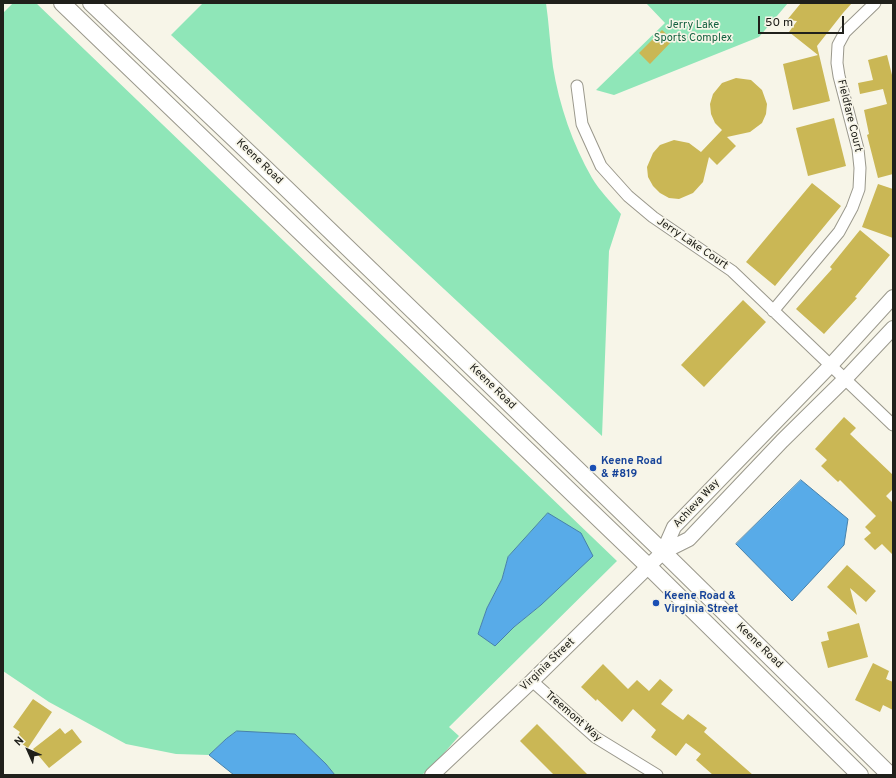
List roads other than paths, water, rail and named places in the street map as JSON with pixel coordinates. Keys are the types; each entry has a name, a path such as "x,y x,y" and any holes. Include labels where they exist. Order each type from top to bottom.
{"main road":[{"name":"Keene Road","path":"62,3 648,566 860,775"},
{"name":"Keene Road","path":"94,4 663,552 890,775"}],"street":[{"name":"Fieldfare Court","path":"773,311 839,232 856,199 859,184 860,158 839,76 837,54 841,38 845,32 875,3"},
{"path":"80,21 94,4"},
{"name":"Jerry Lake Court","path":"577,86 582,124 601,166 628,196 652,217 732,271 846,378 893,425"},
{"name":"Achieva Way","path":"663,552 674,527 831,365 893,297"},
{"name":"Achieva Way","path":"663,552 688,539 893,328"},
{"name":"Virginia Street","path":"432,775 532,681 663,552"},
{"name":"Treemont Way","path":"532,681 595,738 657,775"}],"water":[{"path":"801,480 848,519 844,545 792,601 736,544"},
{"path":"548,513 581,533 593,556 495,646 478,634 487,608 502,579 508,557"},
{"path":"237,731 295,734 326,764 335,775 234,775 209,755"}],"place":[{"name":"Keene Road & #819","path":"593,468"},
{"name":"Keene Road & Virginia Street","path":"656,603"}],"park label":[{"name":"Jerry Lake Sports Complex","path":"693,32"}]}
